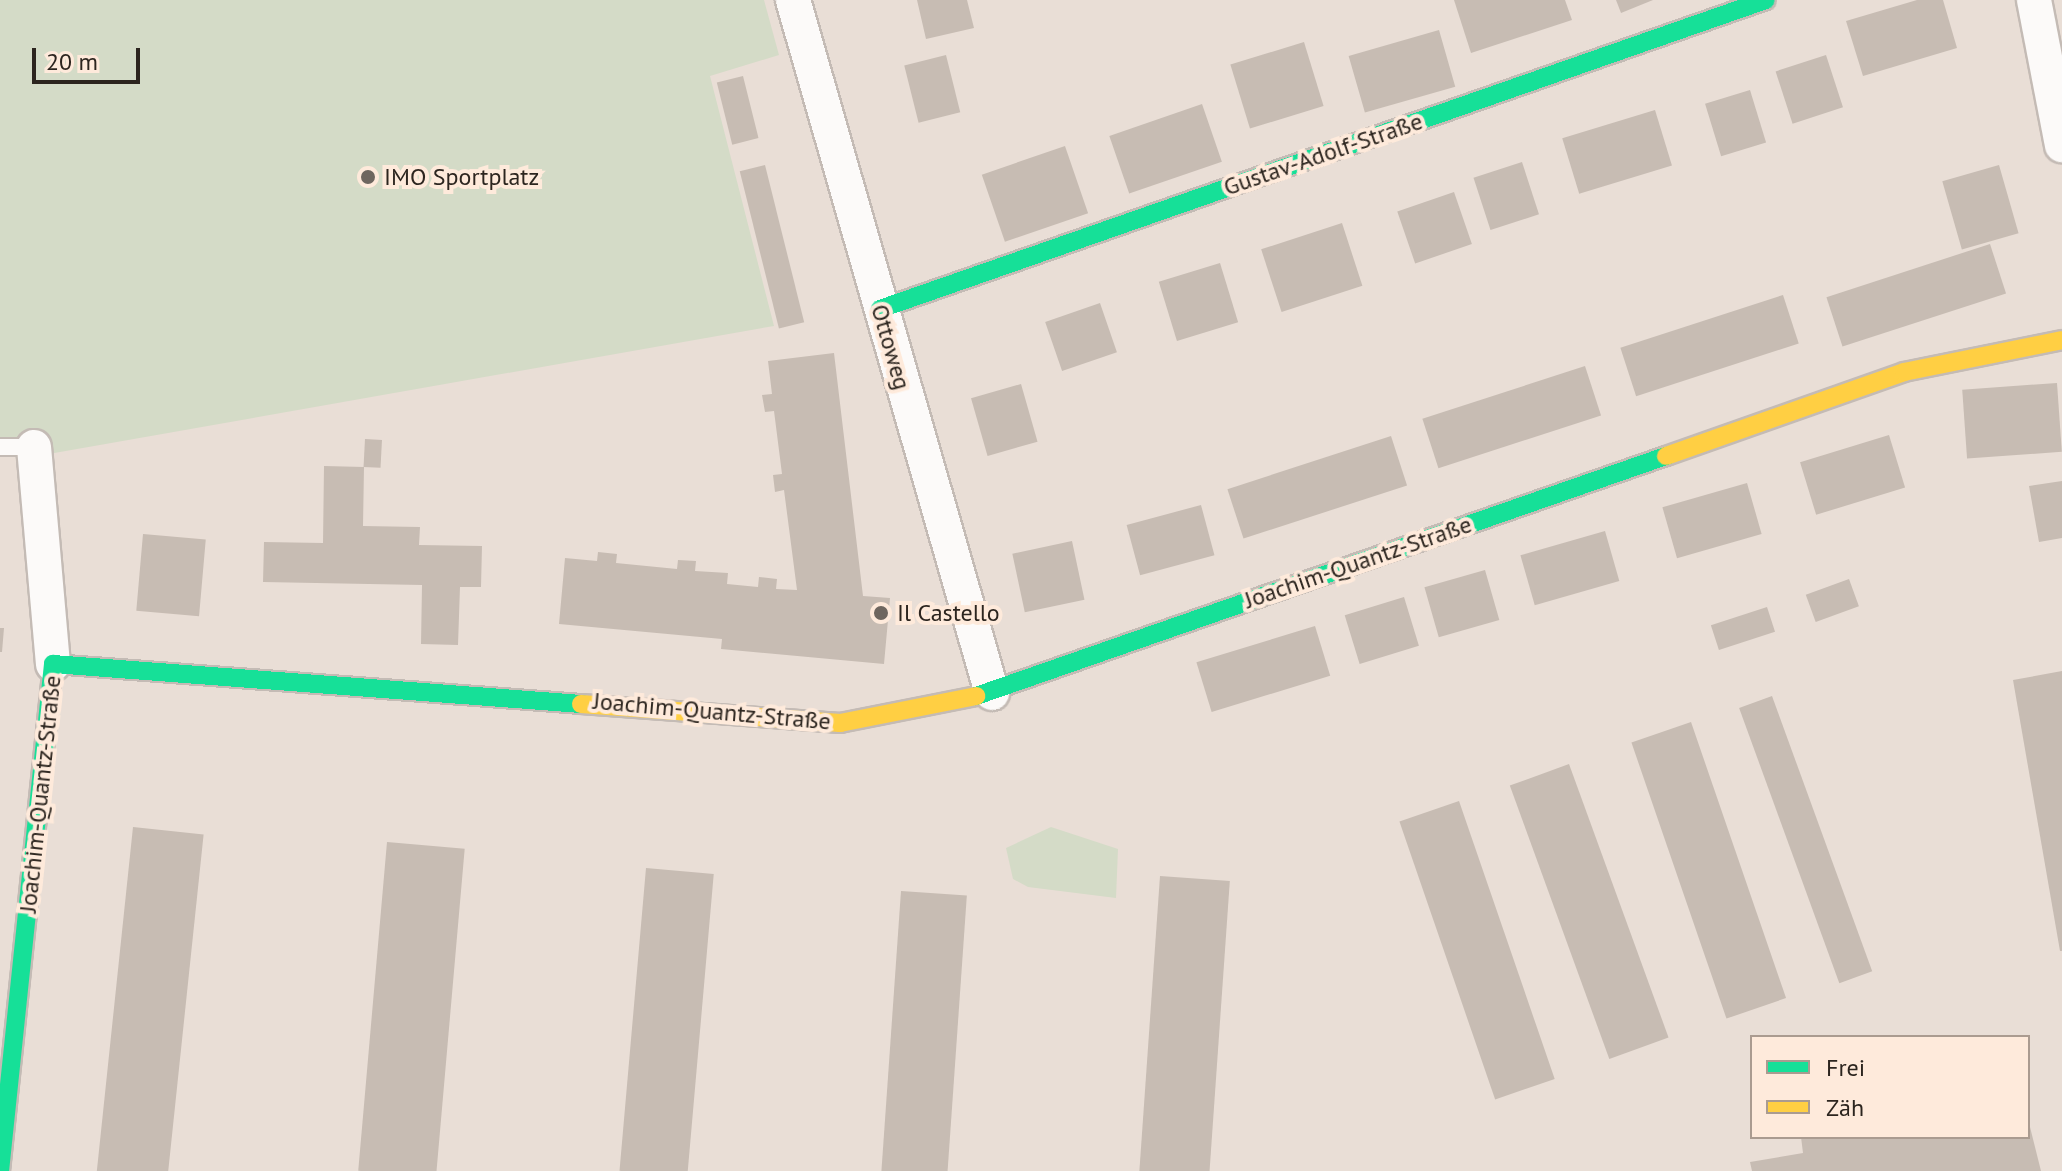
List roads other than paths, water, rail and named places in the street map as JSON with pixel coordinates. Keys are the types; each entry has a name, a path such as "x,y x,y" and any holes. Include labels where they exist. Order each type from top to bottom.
{"street":[{"name":"Ottoweg","path":"793,0 992,693"},
{"name":"Gustav-Adolf-Straße","path":"880,309 1766,0"},
{"path":"2034,0 2062,145"},
{"name":"Joachim-Quantz-Straße","path":"0,1171 53,664 840,723 992,693 1904,372 2062,340"},
{"path":"34,447 53,664"}],"lane":[{"path":"0,447 34,447"}],"place":[{"name":"IMO Sportplatz","path":"368,177"},
{"name":"Il Castello","path":"881,613"}]}
